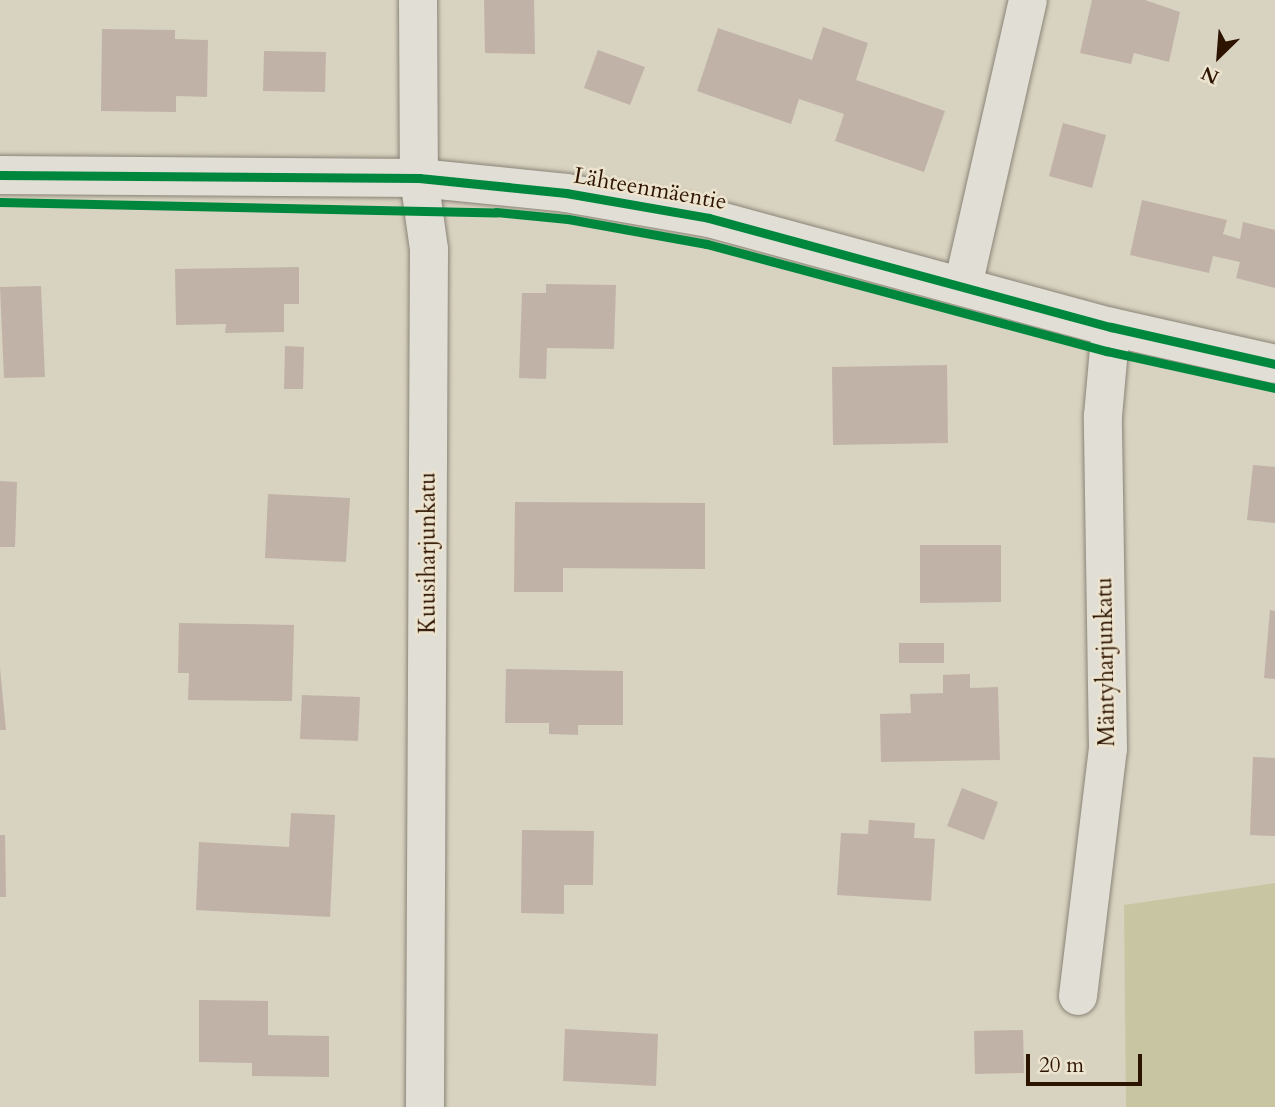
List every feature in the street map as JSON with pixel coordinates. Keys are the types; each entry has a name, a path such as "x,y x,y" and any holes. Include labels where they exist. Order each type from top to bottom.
{"street":[{"name":"Kuusiharjunkatu","path":"418,0 419,178 429,249 425,1107"},
{"path":"963,286 1028,0"},
{"name":"Lähteenmäentie","path":"0,175 419,178 566,193 709,218 1111,327 1275,364"},
{"name":"Mäntyharjunkatu","path":"1078,996 1108,749 1103,416 1111,327"}],"shaded area":[{"path":"1275,883 1275,1107 1126,1107 1124,905"}],"building":[{"path":"484,0 534,0 535,54 485,53"},
{"path":"1092,0 1145,0 1180,12 1169,62 1134,53 1131,64 1080,53"},
{"path":"823,27 868,43 856,80 945,111 924,172 835,141 844,114 799,99 791,124 697,91 718,28 812,60"},
{"path":"102,29 175,30 175,39 208,40 207,97 176,96 176,112 101,111"},
{"path":"598,50 645,67 630,105 584,88"},
{"path":"264,51 326,52 325,92 263,91"},
{"path":"1063,123 1106,135 1092,188 1049,176"},
{"path":"1142,200 1227,220 1223,234 1240,239 1243,222 1275,230 1275,288 1236,278 1240,262 1213,256 1209,273 1130,255"},
{"path":"299,267 299,304 284,304 284,332 225,333 226,324 176,325 175,269"},
{"path":"546,284 616,285 614,349 547,348 546,379 519,378 522,293 546,293"},
{"path":"41,286 45,377 4,378 0,287"},
{"path":"285,346 304,347 303,389 284,389"},
{"path":"947,365 948,443 833,445 832,367"},
{"path":"1253,465 1275,467 1275,523 1247,520"},
{"path":"0,481 17,482 15,547 0,547"},
{"path":"268,494 350,498 346,562 265,558"},
{"path":"515,502 705,503 705,569 563,568 563,592 514,592"},
{"path":"920,545 1001,545 1001,602 920,603"},
{"path":"1270,610 1275,611 1275,679 1264,678"},
{"path":"179,623 294,625 292,701 188,700 189,673 178,673"},
{"path":"899,643 944,643 944,663 899,663"},
{"path":"0,668 6,730 0,730"},
{"path":"506,669 623,671 623,725 578,725 578,735 549,734 549,723 505,723"},
{"path":"970,674 970,688 998,687 1000,760 881,762 880,714 911,713 910,694 943,693 943,675"},
{"path":"302,695 360,697 358,741 300,739"},
{"path":"1253,757 1275,758 1275,836 1250,835"},
{"path":"962,788 998,802 984,840 947,826"},
{"path":"291,813 335,815 330,917 196,910 199,842 289,847"},
{"path":"869,820 915,823 914,838 935,839 931,901 837,895 841,833 868,834"},
{"path":"522,830 594,831 593,885 564,885 564,914 521,913"},
{"path":"0,835 5,835 6,897 0,897"},
{"path":"199,1000 268,1001 268,1035 329,1036 329,1077 252,1076 252,1063 199,1062"},
{"path":"565,1029 658,1034 656,1086 563,1081"},
{"path":"1023,1030 1024,1073 975,1074 974,1031"}],"cycle path":[{"path":"0,175 419,178 566,193 709,218 1111,327 1275,364"},
{"path":"0,202 496,212 568,219 707,244 1107,351 1275,388"}]}
